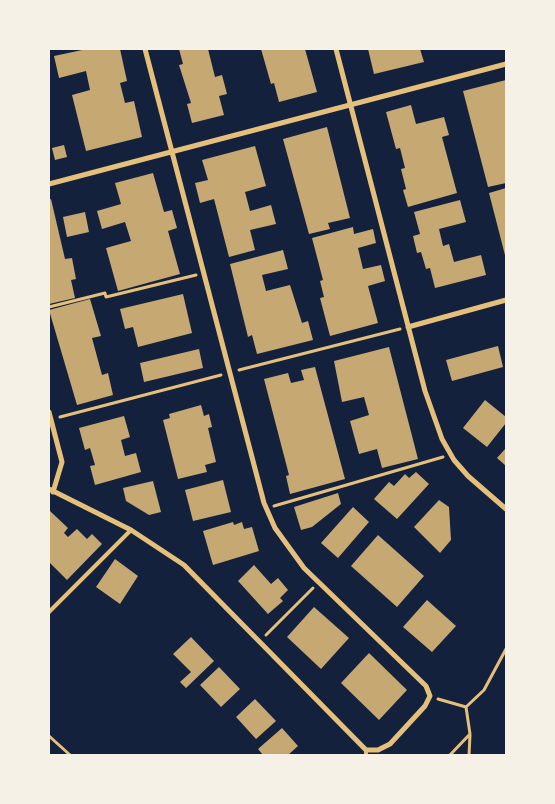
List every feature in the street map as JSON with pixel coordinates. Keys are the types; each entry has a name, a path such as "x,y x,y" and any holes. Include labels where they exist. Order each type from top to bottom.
{"street":[{"path":"49,412 62,462 51,490 131,530 184,565 366,753 390,744 425,706 430,696 426,686 319,582 287,546 275,528 266,508 145,49"},
{"path":"336,49 425,391 442,439 451,455 468,476 506,509"},
{"path":"49,184 506,64"},
{"path":"408,327 506,300"}],"lane":[{"path":"49,612 131,530"}],"path":[{"path":"49,307 105,293 106,297 204,273"},
{"path":"321,350 408,327"},
{"path":"51,420 136,398"},
{"path":"266,508 451,455"},
{"path":"259,642 319,582"},
{"path":"466,707 484,690 506,649"},
{"path":"430,696 466,707"},
{"path":"466,707 470,734 469,755"},
{"path":"450,755 470,734"},
{"path":"49,736 70,755"}],"building":[{"path":"87,49 120,49 127,81 120,83 125,103 134,101 142,137 86,151 72,95 90,90 86,71 59,78 54,56"},
{"path":"179,49 208,49 215,77 222,75 227,94 219,96 224,115 192,123 187,104 191,103 179,65 183,64"},
{"path":"261,49 305,49 317,92 279,102 274,83 271,84"},
{"path":"368,49 420,49 424,62 374,74"},
{"path":"506,80 506,183 488,187 463,91"},
{"path":"411,105 416,124 444,117 449,135 442,137 457,193 408,207 403,190 406,189 401,169 405,168 400,148 396,149 386,112"},
{"path":"327,127 350,218 328,223 330,229 309,234 283,139"},
{"path":"64,145 67,157 55,160 52,148"},
{"path":"255,146 266,186 245,192 250,211 271,205 276,224 250,230 255,250 229,257 214,199 200,203 195,183 208,180 202,160"},
{"path":"153,173 164,212 172,210 177,228 168,231 180,274 118,291 106,248 131,241 125,222 102,229 97,211 121,204 115,183"},
{"path":"506,188 506,259 489,193"},
{"path":"51,199 65,259 72,258 76,279 71,280 75,298 49,304 49,200"},
{"path":"460,200 466,222 439,229 443,246 449,244 454,262 481,255 486,275 435,288 430,268 426,269 421,252 417,253 413,236 420,234 414,212"},
{"path":"85,212 89,232 67,237 63,217"},
{"path":"353,227 354,234 373,229 376,243 358,248 363,269 381,265 385,281 368,286 378,323 330,336 320,298 324,297 320,281 323,280 312,238"},
{"path":"283,250 288,269 262,275 266,291 290,285 302,323 308,321 313,340 257,354 252,335 248,337 230,264"},
{"path":"183,294 192,333 138,347 133,327 125,329 120,309"},
{"path":"90,299 101,336 92,338 102,375 108,373 113,395 77,405 49,310"},
{"path":"498,346 503,367 452,381 446,360"},
{"path":"389,347 418,459 382,468 377,449 359,454 350,421 369,415 364,397 342,402 334,361"},
{"path":"199,349 203,368 144,382 140,363"},
{"path":"315,367 345,479 290,494 286,476 289,475 264,379 288,373 291,383 304,380 301,370"},
{"path":"485,400 506,417 506,423 487,447 463,428"},
{"path":"201,405 204,416 209,414 212,427 208,428 216,462 205,465 207,472 178,479 163,420 170,418 169,414"},
{"path":"124,416 130,437 121,440 125,456 136,453 141,472 95,485 90,466 95,465 90,448 85,450 79,428"},
{"path":"506,448 506,466 497,458"},
{"path":"416,472 429,484 397,519 374,499 389,482 394,486 405,474 409,478"},
{"path":"223,480 231,512 193,521 185,490"},
{"path":"153,481 161,512 149,515 126,501 123,488"},
{"path":"338,493 341,504 312,527 301,530 294,507"},
{"path":"439,500 449,507 451,540 440,553 414,527"},
{"path":"353,507 369,522 338,558 321,543"},
{"path":"50,511 68,528 64,533 68,537 77,529 87,539 92,534 102,544 67,580 49,562"},
{"path":"233,522 234,525 242,522 244,529 252,527 259,551 213,565 203,531"},
{"path":"378,535 424,576 397,607 351,566"},
{"path":"115,559 138,576 120,604 96,587"},
{"path":"254,565 271,584 278,578 288,590 280,598 283,601 268,614 238,581"},
{"path":"427,600 456,626 432,652 403,627"},
{"path":"314,607 349,638 321,669 287,637"},
{"path":"191,637 214,661 186,688 180,682 191,672 173,654"},
{"path":"369,653 407,690 379,720 341,683"},
{"path":"219,667 240,689 221,707 200,685"},
{"path":"255,699 276,721 256,739 236,717"},
{"path":"282,728 298,746 288,755 263,755 258,749"}]}
